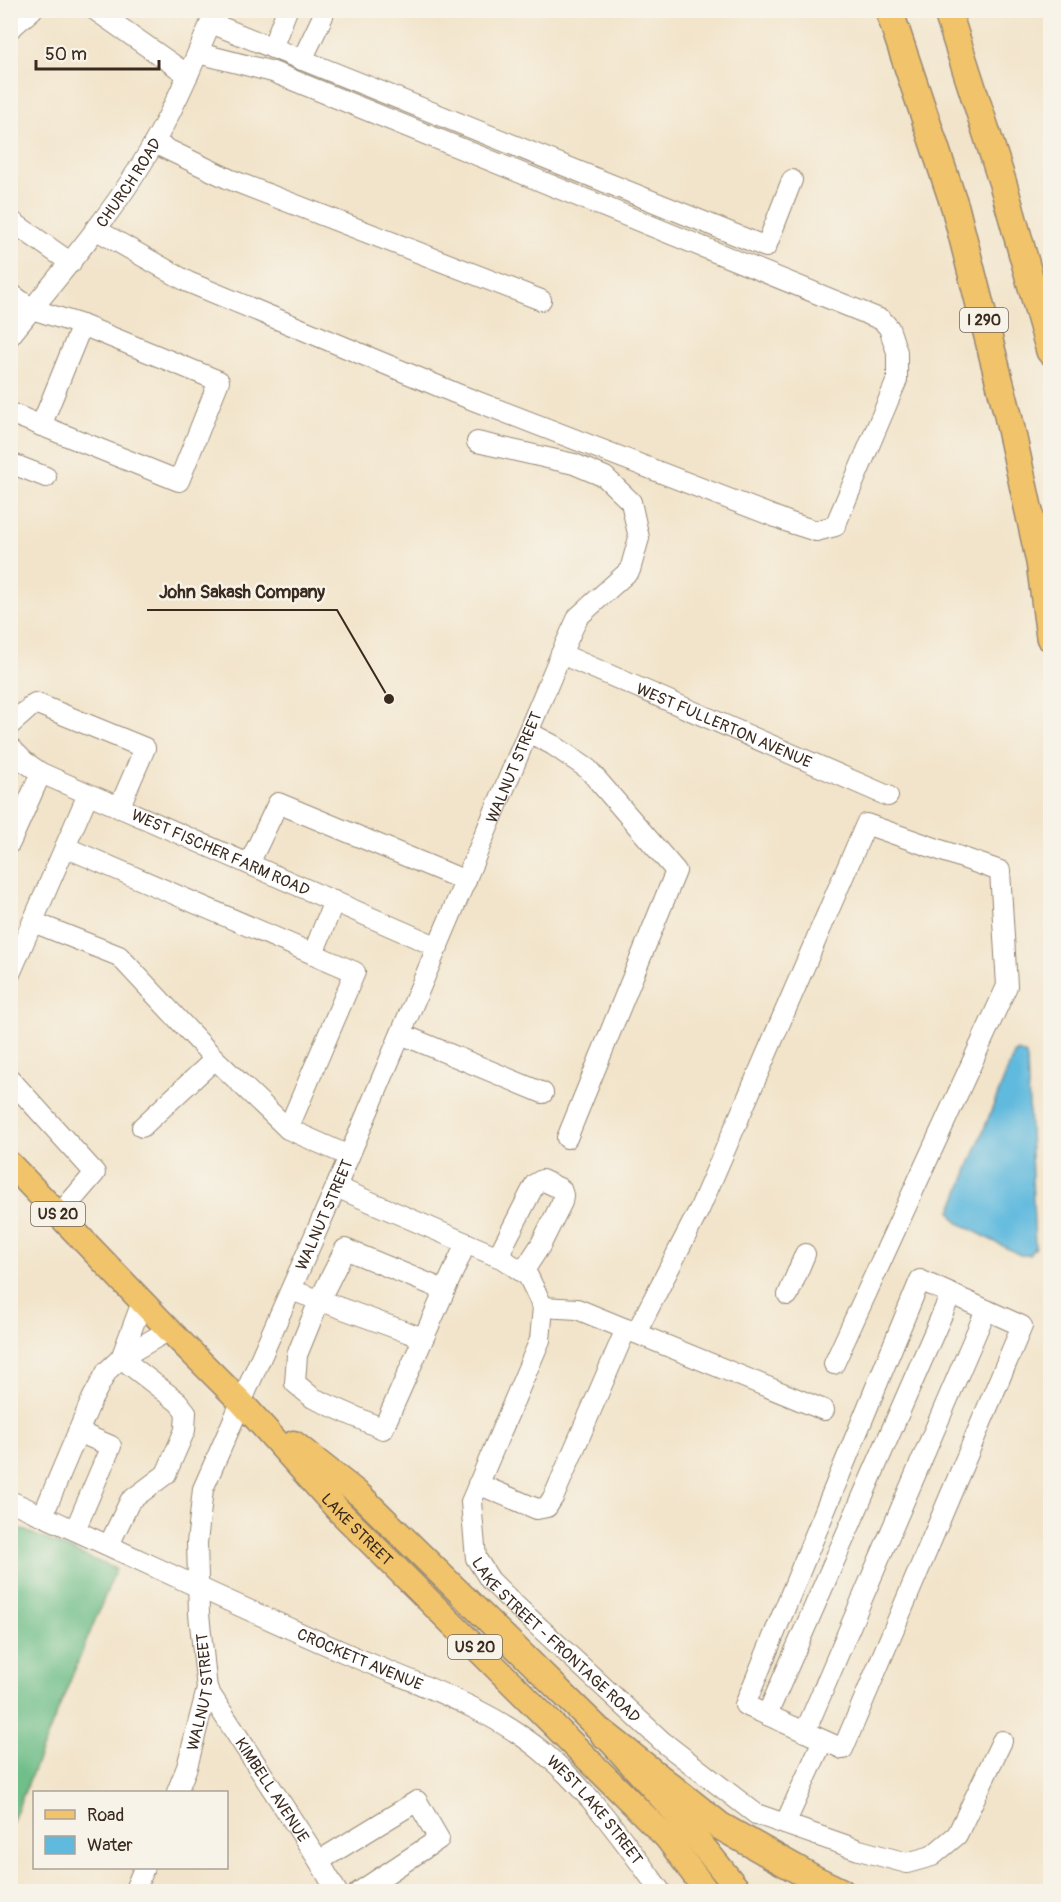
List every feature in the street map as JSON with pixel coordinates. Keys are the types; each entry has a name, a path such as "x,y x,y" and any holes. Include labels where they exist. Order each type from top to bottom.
{"highway":[{"name":"I 290","path":"889,10 958,218 1010,423 1040,562 1050,637"},
{"path":"947,10 1003,184 1050,351"},
{"name":"US 20","path":"604,1734 720,1826 841,1892"}],"main road":[{"name":"LAKE STREET","path":"10,1164 242,1403 339,1511 667,1838 707,1892"},
{"name":"LAKE STREET","path":"242,1403 360,1495 604,1734 681,1819 740,1892"}],"street":[{"path":"10,29 32,10"},
{"path":"95,10 188,75"},
{"path":"272,48 287,10"},
{"path":"302,60 323,16"},
{"path":"213,17 272,48 766,247 792,180"},
{"name":"CHURCH ROAD","path":"10,336 70,263 134,176 154,143 188,75 213,17"},
{"path":"95,229 188,282 455,393 791,523 816,531 835,526 897,381 897,352 889,328 882,320 273,72 198,53"},
{"path":"154,143 229,178 541,300"},
{"path":"10,220 70,263"},
{"path":"10,293 32,309 82,325 219,381 179,481 10,413"},
{"path":"41,426 82,325"},
{"name":"WALNUT STREET","path":"177,1791 187,1767 207,1689 198,1586 197,1543 203,1489 336,1187 561,654 578,617 630,570 639,538 631,502 605,477 574,464 477,442"},
{"path":"10,463 46,477"},
{"name":"WEST FULLERTON AVENUE","path":"561,654 888,796"},
{"path":"10,725 35,703 145,748 119,808"},
{"path":"528,732 553,744 588,769 676,871 567,1138"},
{"name":"WEST FISCHER FARM ROAD","path":"10,747 25,762 41,773 438,947"},
{"path":"10,843 41,773"},
{"path":"10,974 88,794"},
{"path":"249,864 278,803 465,881"},
{"path":"478,1484 537,1509 547,1507 554,1496 631,1331 699,1210 866,825 1000,871 1007,986 834,1364"},
{"path":"65,847 355,972 288,1129"},
{"path":"313,954 334,902"},
{"path":"33,922 119,956 215,1059 288,1129 349,1156"},
{"path":"401,1034 543,1093"},
{"path":"142,1128 215,1059"},
{"path":"10,1079 95,1173 59,1215"},
{"path":"498,1256 535,1184 542,1180 561,1189 562,1202 540,1246 523,1272"},
{"path":"336,1187 498,1256 528,1276 543,1307 577,1308 824,1410"},
{"path":"444,1290 345,1249 319,1301 297,1355 295,1383 313,1398 383,1430 466,1242"},
{"path":"788,1295 805,1254"},
{"path":"920,1280 951,1294 1022,1326 843,1749 745,1705 920,1280"},
{"path":"291,1290 423,1338"},
{"path":"767,1715 951,1294"},
{"path":"121,1358 142,1302"},
{"name":"LAKE STREET - FRONTAGE ROAD","path":"543,1307 540,1340 471,1502 476,1558 490,1580 663,1742 756,1814 859,1850 907,1863 932,1856 957,1835 1002,1741"},
{"path":"805,1732 986,1310"},
{"path":"43,1515 92,1399 107,1371 121,1358 170,1330"},
{"path":"109,1545 130,1501 166,1474 185,1430 186,1412 178,1402 121,1358"},
{"path":"75,1530 111,1446 78,1432"},
{"name":"CROCKETT AVENUE","path":"10,1501 350,1656 435,1690 521,1735"},
{"name":"KIMBELL AVENUE","path":"207,1689 337,1892"},
{"name":"WEST LAKE STREET","path":"521,1735 591,1797 661,1892"},
{"path":"785,1824 823,1740"},
{"path":"319,1861 417,1801 439,1839 359,1892"},
{"path":"134,1892 144,1869"}],"green space":[{"path":"11,1525 116,1569 11,1825"}],"water":[{"path":"1018,1051 1026,1055 1027,1061 1035,1247 1029,1255 1020,1255 957,1222 951,1212 1014,1054"}],"place":[{"name":"John Sakash Company","path":"389,699"}]}
